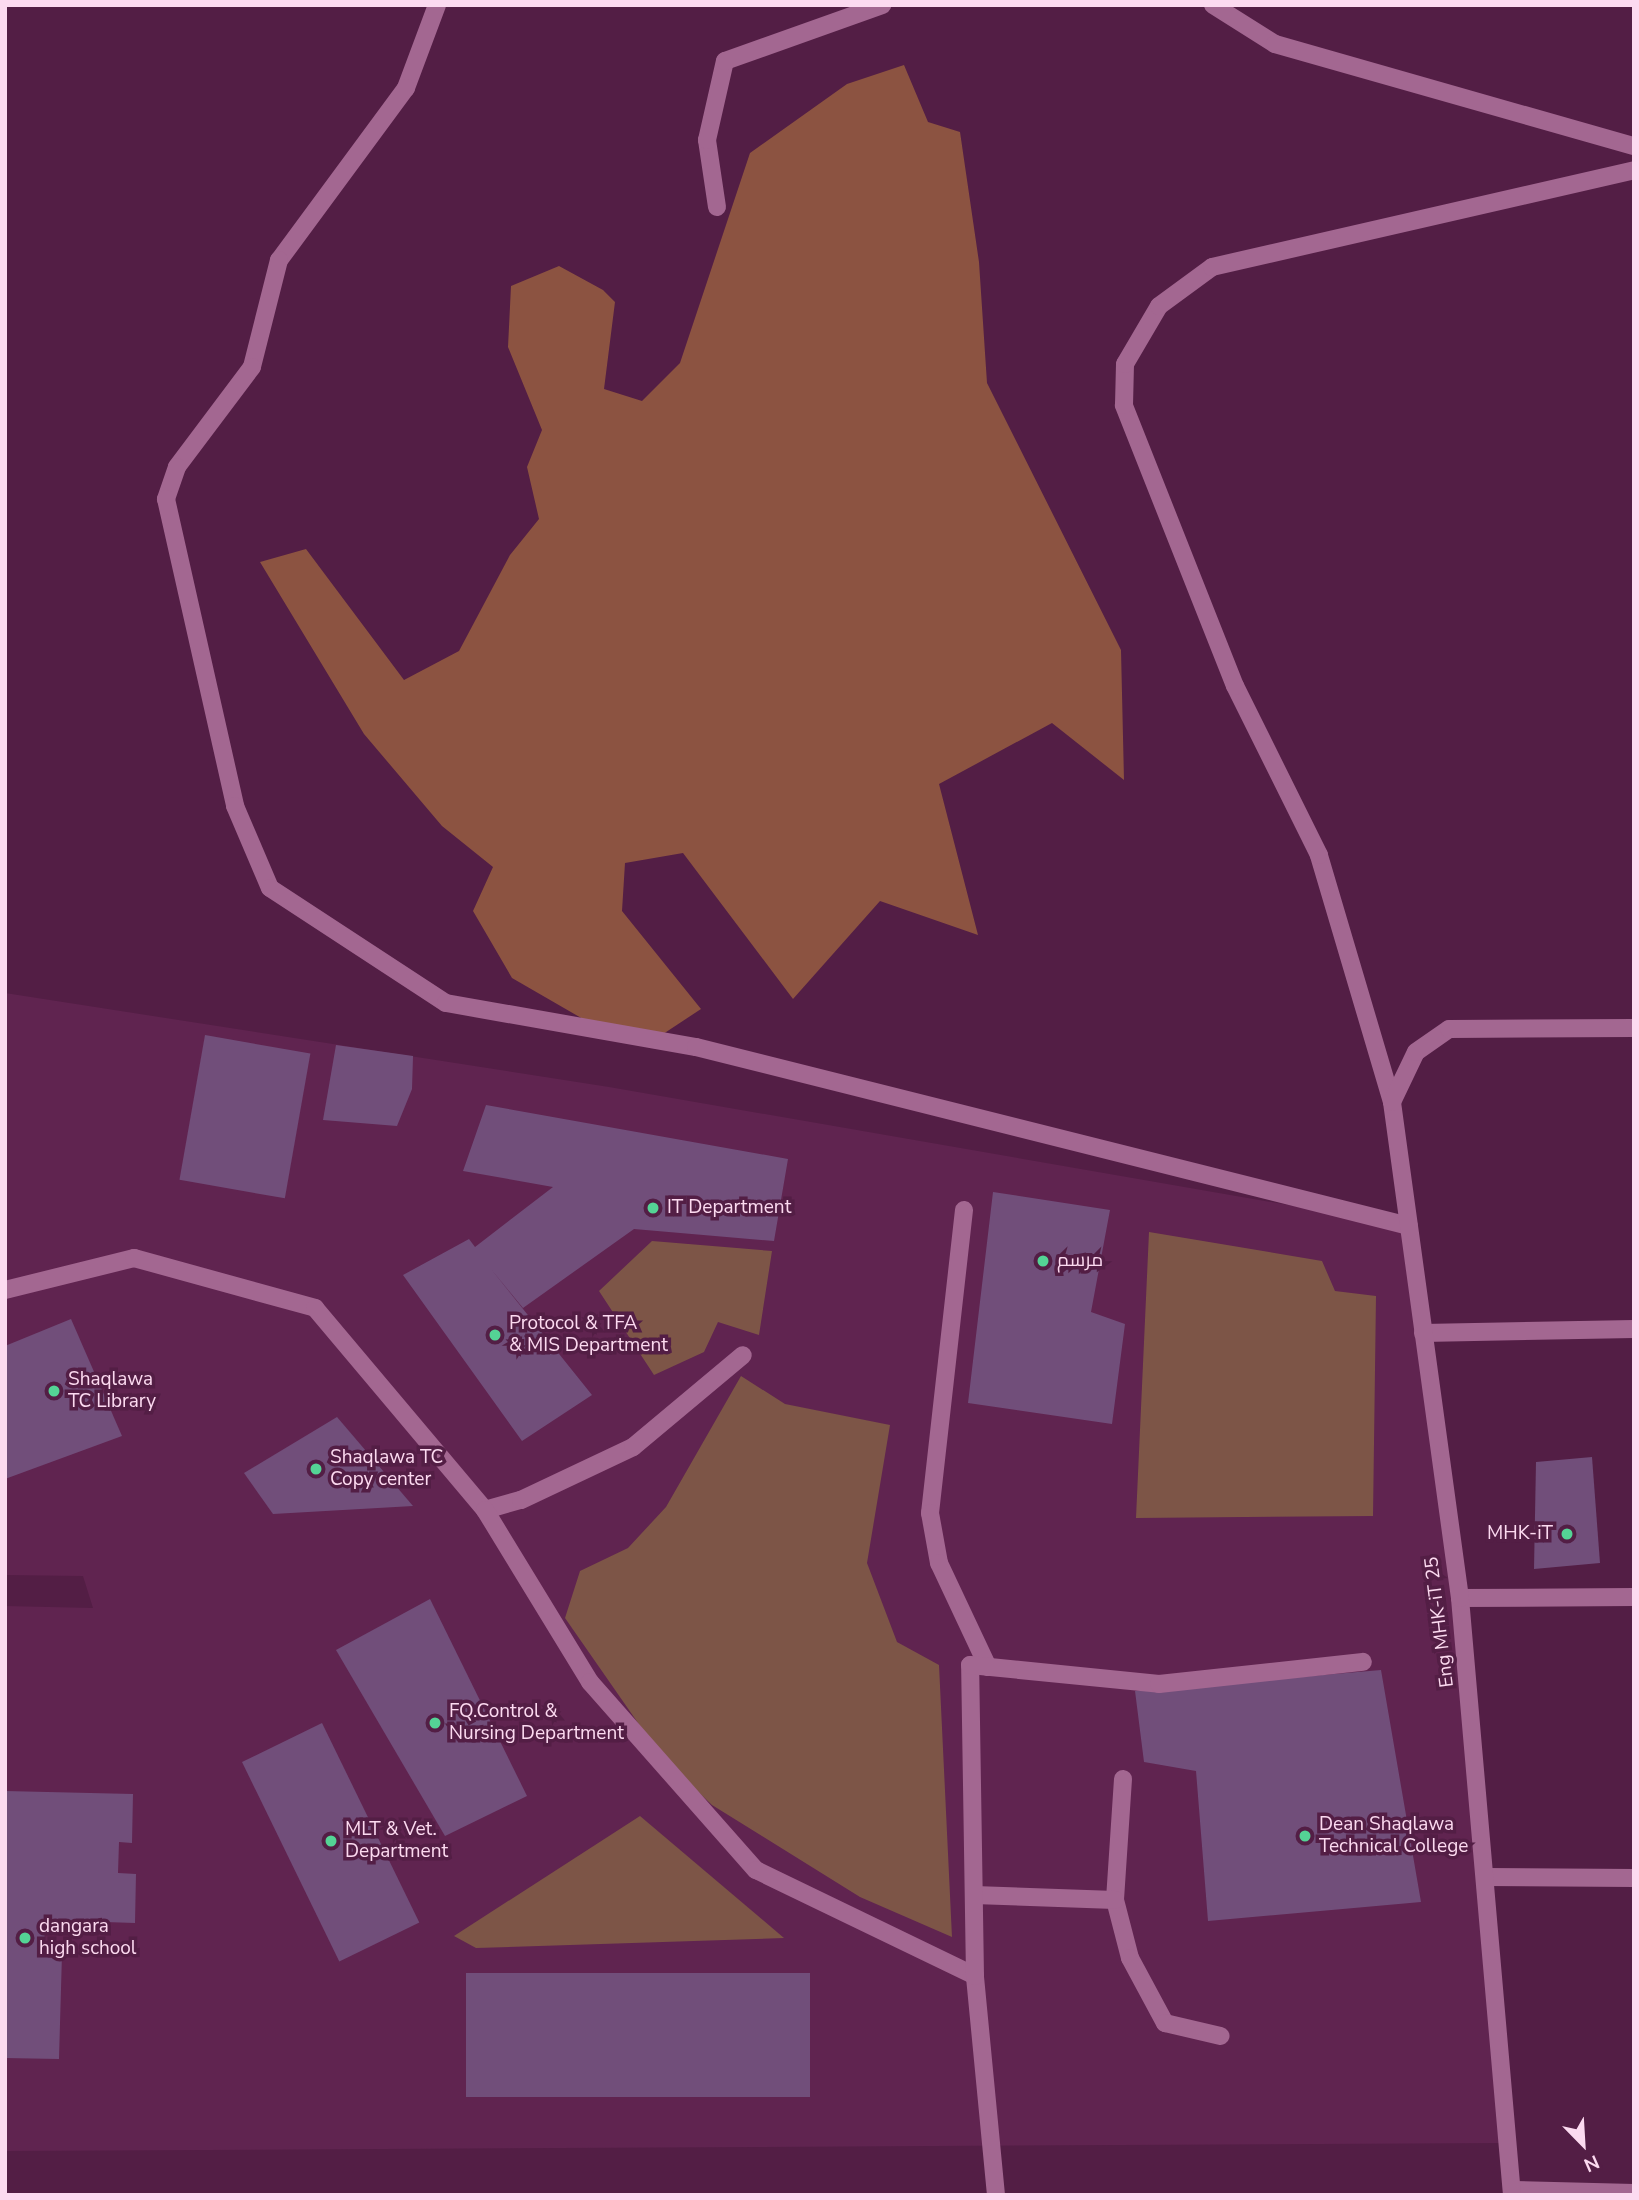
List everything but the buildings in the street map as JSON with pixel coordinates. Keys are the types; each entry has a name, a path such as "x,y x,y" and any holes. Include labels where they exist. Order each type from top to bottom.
{"street":[{"path":"437,5 406,88 279,260 252,367 177,467 166,499 235,806 270,888 446,1003 696,1047 1409,1226"},
{"path":"717,207 707,140 725,61 883,5"},
{"path":"1213,5 1275,44 1634,146"},
{"name":"Eng MHK-iT 25","path":"1512,2192 1460,1598 1392,1102 1319,855 1225,661 1124,405 1125,364 1159,306 1212,267 1634,170"},
{"path":"1392,1102 1416,1052 1449,1029 1634,1028"},
{"path":"964,1210 930,1513 939,1563 988,1667"},
{"path":"5,1290 134,1258 315,1308 485,1510 590,1682 756,1870 975,1976"},
{"path":"1423,1333 1634,1329"},
{"path":"485,1510 521,1500 633,1447 743,1355"},
{"path":"1460,1598 1634,1597"},
{"path":"996,2195 975,1976 970,1665 1159,1684 1363,1662"},
{"path":"1123,1779 1115,1900 1130,1958 1165,2023 1221,2036"},
{"path":"1486,1877 1634,1878"},
{"path":"974,1895 1115,1900"},
{"path":"1512,2192 1634,2193"}],"shaded area":[{"path":"904,65 928,122 960,132 979,262 987,383 1121,650 1124,780 1052,723 939,784 978,935 880,901 793,999 683,853 625,863 622,911 701,1009 657,1038 583,1019 512,978 473,911 493,867 442,826 364,734 260,562 306,549 404,680 459,651 510,555 539,519 527,467 542,430 508,347 511,286 559,266 603,290 615,302 604,389 642,401 680,363 750,153 847,84"},
{"path":"5,993 609,1087 1409,1226 1460,1598 1509,2143 5,2151 5,1606 93,1608 83,1576 5,1575"},
{"path":"1149,1232 1322,1261 1335,1291 1376,1296 1373,1516 1136,1518"},
{"path":"652,1241 772,1251 759,1335 718,1322 704,1352 654,1375 599,1291"},
{"path":"741,1376 785,1404 890,1425 867,1563 897,1642 939,1665 952,1937 860,1897 712,1805 661,1756 565,1618 580,1571 628,1548 666,1507"},
{"path":"640,1816 784,1938 476,1948 454,1936"}],"place":[{"name":"IT Department","path":"653,1208"},
{"name":"مرسم","path":"1043,1261"},
{"name":"Protocol & TFA & MIS Department","path":"495,1335"},
{"name":"Shaqlawa TC Library","path":"54,1391"},
{"name":"Shaqlawa TC Copy center","path":"316,1469"},
{"name":"MHK-iT","path":"1567,1534"},
{"name":"FQ.Control & Nursing Department","path":"435,1723"},
{"name":"Dean Shaqlawa Technical College","path":"1305,1836"},
{"name":"MLT & Vet. Department","path":"331,1841"},
{"name":"dangara high school","path":"25,1938"}]}
